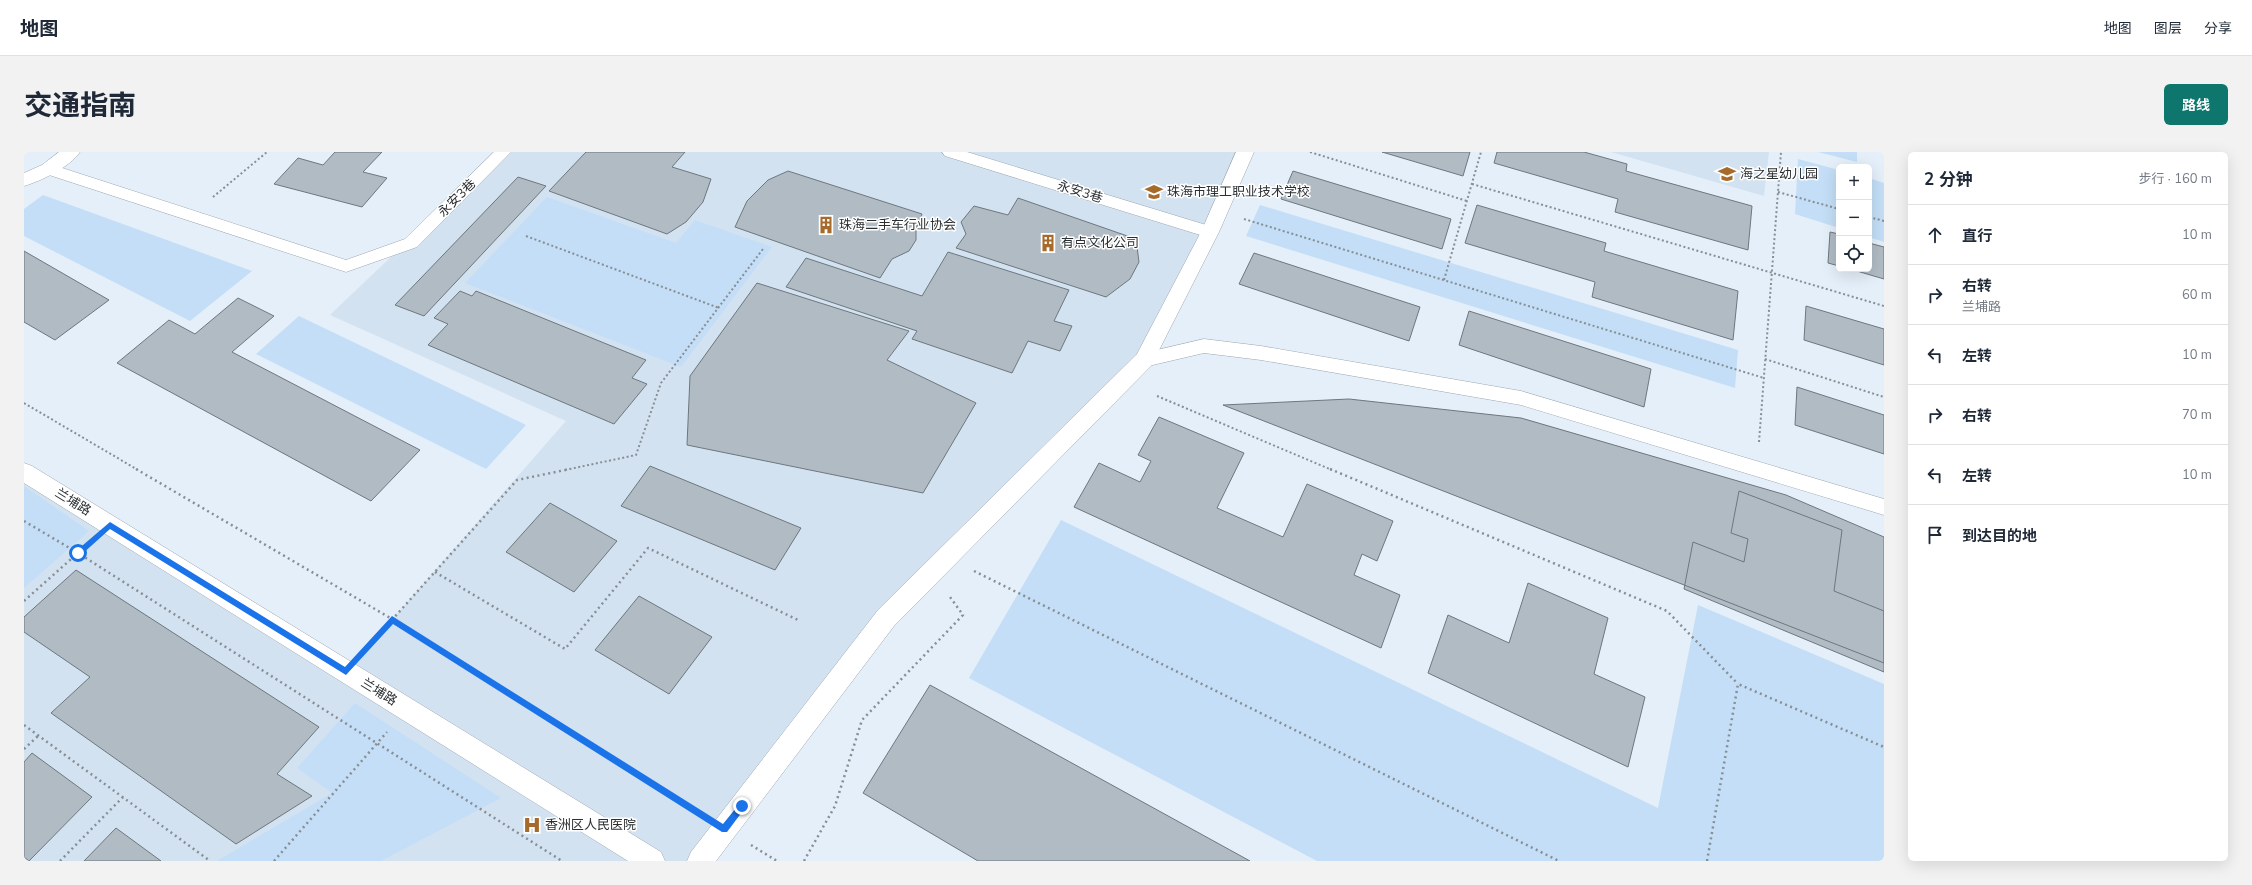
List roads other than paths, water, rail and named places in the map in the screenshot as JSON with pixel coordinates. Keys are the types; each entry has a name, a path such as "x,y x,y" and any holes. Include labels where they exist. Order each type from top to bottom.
{"street":[{"path":"24,180 48,169 71,152"},
{"path":"700,861 886,618 1144,360 1210,232 1245,152"},
{"name":"兰埔路","path":"24,472 652,861"}],"lane":[{"name":"永安3巷","path":"48,169 346,266 411,244 503,152"},
{"name":"永安3巷","path":"950,152 1210,232"},
{"path":"1144,360 1204,346 1261,353 1521,398 1884,507"}],"place":[{"name":"海之星幼儿园","path":"1727,174"},
{"name":"珠海市理工职业技术学校","path":"1154,192"},
{"name":"珠海二手车行业协会","path":"826,225"},
{"name":"有点文化公司","path":"1048,243"},
{"name":"香洲区人民医院","path":"532,825"}]}
